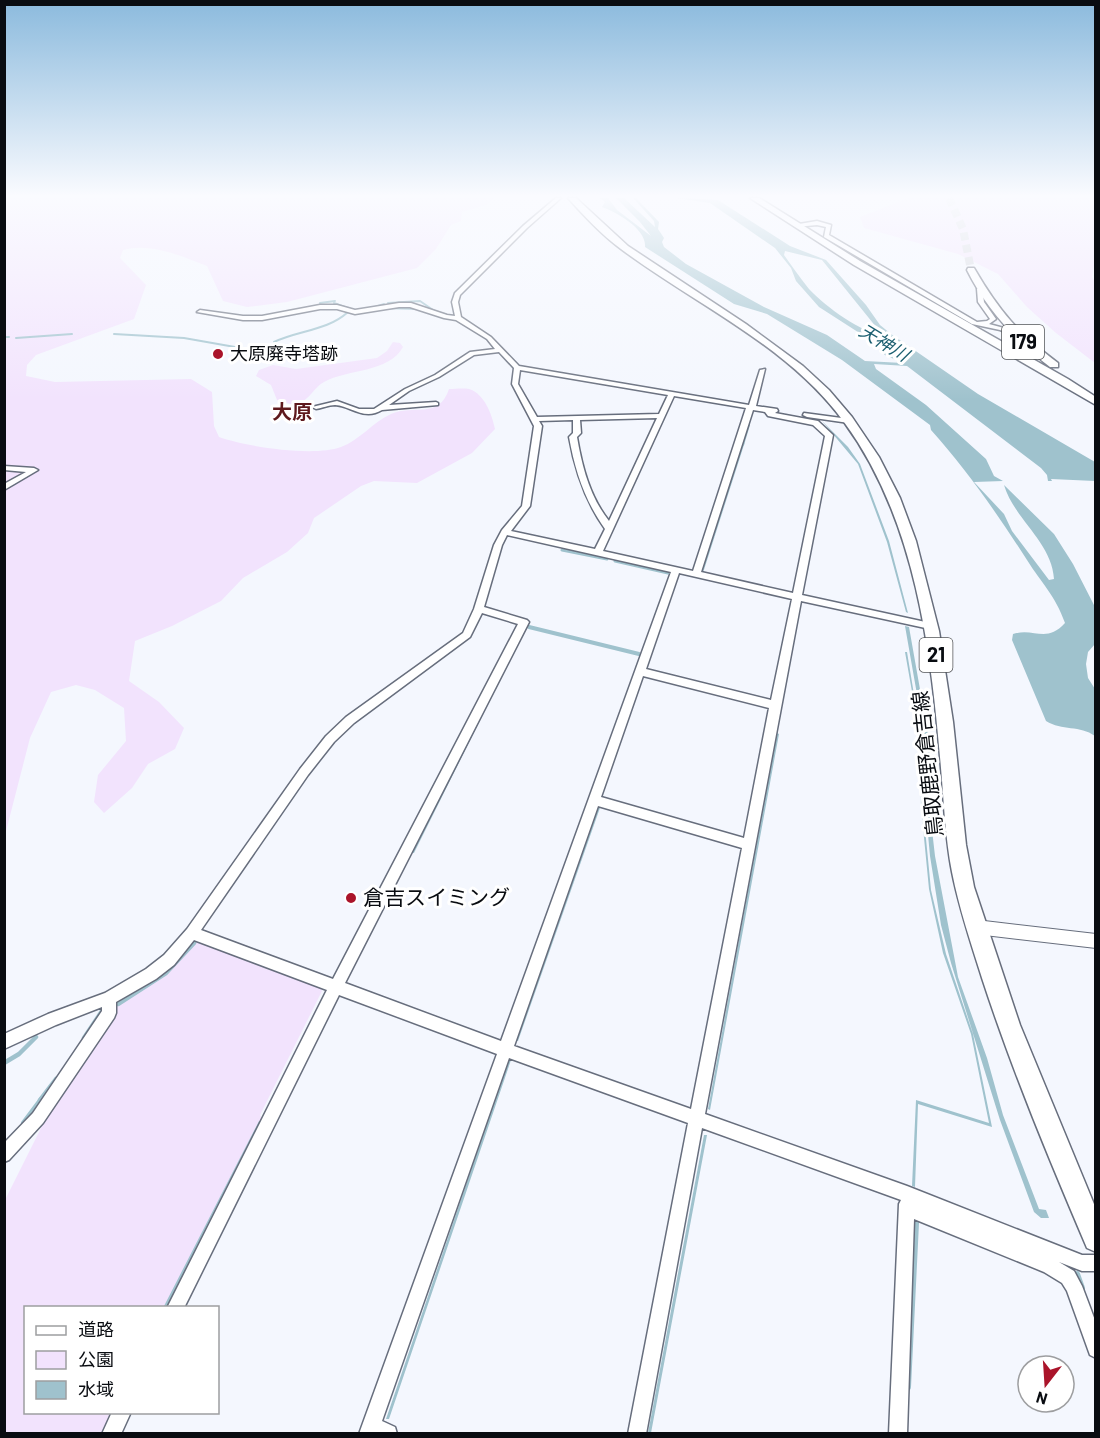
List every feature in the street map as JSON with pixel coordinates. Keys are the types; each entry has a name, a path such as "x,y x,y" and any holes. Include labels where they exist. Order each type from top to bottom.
{"main road":[{"name":"鳥取鹿野倉吉線","path":"652,265 729,316 790,361 832,399 873,456 887,484 909,543 925,599 939,673 961,869 976,927 1024,1069 1095,1239"},
{"name":"179","path":"861,265 1064,381 1095,402"},
{"name":"179","path":"971,270 994,311 1015,334 1095,395"}],"street":[{"path":"458,318 455,302 457,294 486,265"},
{"path":"874,265 967,320 980,326 1002,329 1015,334"},
{"path":"967,320 981,324 992,322 993,319 981,302 980,289"},
{"path":"200,312 262,318 320,307 337,307 355,312 386,304 411,305 446,317 458,318 489,338 517,368 768,411 849,421"},
{"path":"381,408 407,390 437,376 472,353 502,350"},
{"path":"4,1042 53,1019 109,998 151,974 169,960 192,933 304,772 330,739 350,720 467,635 479,609 498,545 505,532 526,506 538,432 536,419 515,384 517,368"},
{"path":"696,574 763,370"},
{"path":"598,553 672,394"},
{"path":"316,407 337,403 350,409 367,412 381,408 436,404"},
{"path":"637,1434 775,705 829,435 815,423 771,414 768,411"},
{"path":"536,419 662,416"},
{"path":"576,418 578,433 573,437 576,457 585,487 598,514 609,528"},
{"path":"4,468 33,470 4,488"},
{"path":"505,532 930,626"},
{"path":"388,1434 369,1429 676,570"},
{"path":"176,1306 336,987 525,622 479,609"},
{"path":"640,671 775,705"},
{"path":"594,800 750,845"},
{"path":"976,927 1095,941"},
{"path":"192,933 506,1050 697,1118 907,1201 1082,1263 1095,1263"},
{"path":"4,1155 38,1118 109,1013 109,998"},
{"path":"907,1201 1050,1266 1068,1277 1074,1286 1095,1349"},
{"path":"898,1434 907,1201"},
{"path":"111,1434 121,1414"}],"green space":[{"path":"5,265 127,265 146,285 134,319 36,355 27,365 26,376 55,382 191,379 212,392 214,426 219,437 231,441 298,451 329,450 354,440 391,414 439,405 445,399 449,389 469,389 479,395 490,412 495,429 472,453 417,483 374,481 361,486 314,518 308,533 287,552 243,578 221,601 172,626 135,641 129,681 159,702 184,728 175,749 148,764 132,788 104,813 94,802 98,775 126,741 124,708 95,690 76,685 51,692 30,738 5,835"},
{"path":"205,265 420,265 417,268 287,302 247,307 223,301"},
{"path":"980,265 1094,265 1092,277 1096,284 1095,363 1027,307 998,274"},
{"path":"393,342 400,343 403,347 388,362 324,382 300,403 277,400 271,385 256,376 259,370 273,365 296,369 377,358 387,351"},
{"path":"195,939 319,986 322,991 260,1115 263,1121 170,1306 24,1306 24,1414 116,1414 106,1433 5,1433 4,1202 57,1096 113,1013 118,1000"}],"water":[{"name":"天神川","path":"673,265 688,265 764,307 827,335 865,361 903,363 885,355 879,349 889,352 819,307 796,281 789,265 791,265 809,289 825,304 844,318 885,338 826,265 831,265 866,305 880,325 891,334 978,394 1095,462 1095,481 1051,479 1052,481 1048,481 1047,475 1041,468 907,366 874,364 876,369 926,405 986,459 994,476 1003,481 974,482 1004,514 1012,531 1049,580 1054,579 1047,553 1016,509 1004,485 1054,534 1073,564 1095,607 1095,644 1088,652 1086,664 1088,678 1095,689 1095,736 1083,730 1058,726 1046,721 1012,640 1013,634 1020,632 1052,633 1065,623 1053,597 1005,526 970,477 931,430 930,425 842,360 767,314 734,304"},
{"path":"822,421 848,447 860,464 889,541 908,613 887,542 858,464"},
{"path":"528,624 414,853 412,853"},
{"path":"905,626 909,627 930,746 928,795 935,856 958,977 987,1058 1003,1115 1039,1209 1046,1210 1049,1218 1041,1218 1034,1212 1000,1120 941,925 930,856 925,802 925,740"},
{"path":"905,652 907,652 921,737 923,808 931,890 946,954 973,1034 992,1127 918,1104 915,1187 912,1186 916,1100 989,1123 971,1034 943,953 929,889 921,807 920,737"},
{"path":"777,733 779,734 710,1110 708,1109"},
{"path":"599,805 601,805 518,1041 515,1041"},
{"path":"509,1059 511,1060 389,1419 386,1419"},
{"path":"259,1121 261,1122 168,1306 164,1306"},
{"path":"704,1135 707,1135 651,1433 648,1433"}],"waterway":[{"path":"320,303 335,301"},
{"path":"388,303 420,301 436,312"},
{"path":"334,303 353,310"},
{"path":"372,308 384,304"},
{"path":"384,308 417,309"},
{"path":"114,334 184,338 252,350 277,348 279,345 274,342 322,327 348,312"},
{"path":"16,338 72,334"},
{"path":"4,337 9,337"},
{"path":"743,445 749,425"},
{"path":"702,571 743,443"},
{"path":"562,550 607,559"},
{"path":"615,561 668,573"},
{"path":"529,627 639,654"},
{"path":"118,1004 166,973 194,943"},
{"path":"84,1038 102,1011"},
{"path":"4,1063 19,1054 36,1037"},
{"path":"40,1100 56,1079"},
{"path":"24,1123 42,1099"},
{"path":"908,1387 916,1223"},
{"path":"1077,1274 1082,1288"}],"tunnel":[{"path":"970,265 971,270"}],"place":[{"name":"大原廃寺塔跡","path":"218,354"},
{"name":"倉吉スイミング","path":"351,898"}],"district":[{"name":"大原","path":"292,412"}]}
